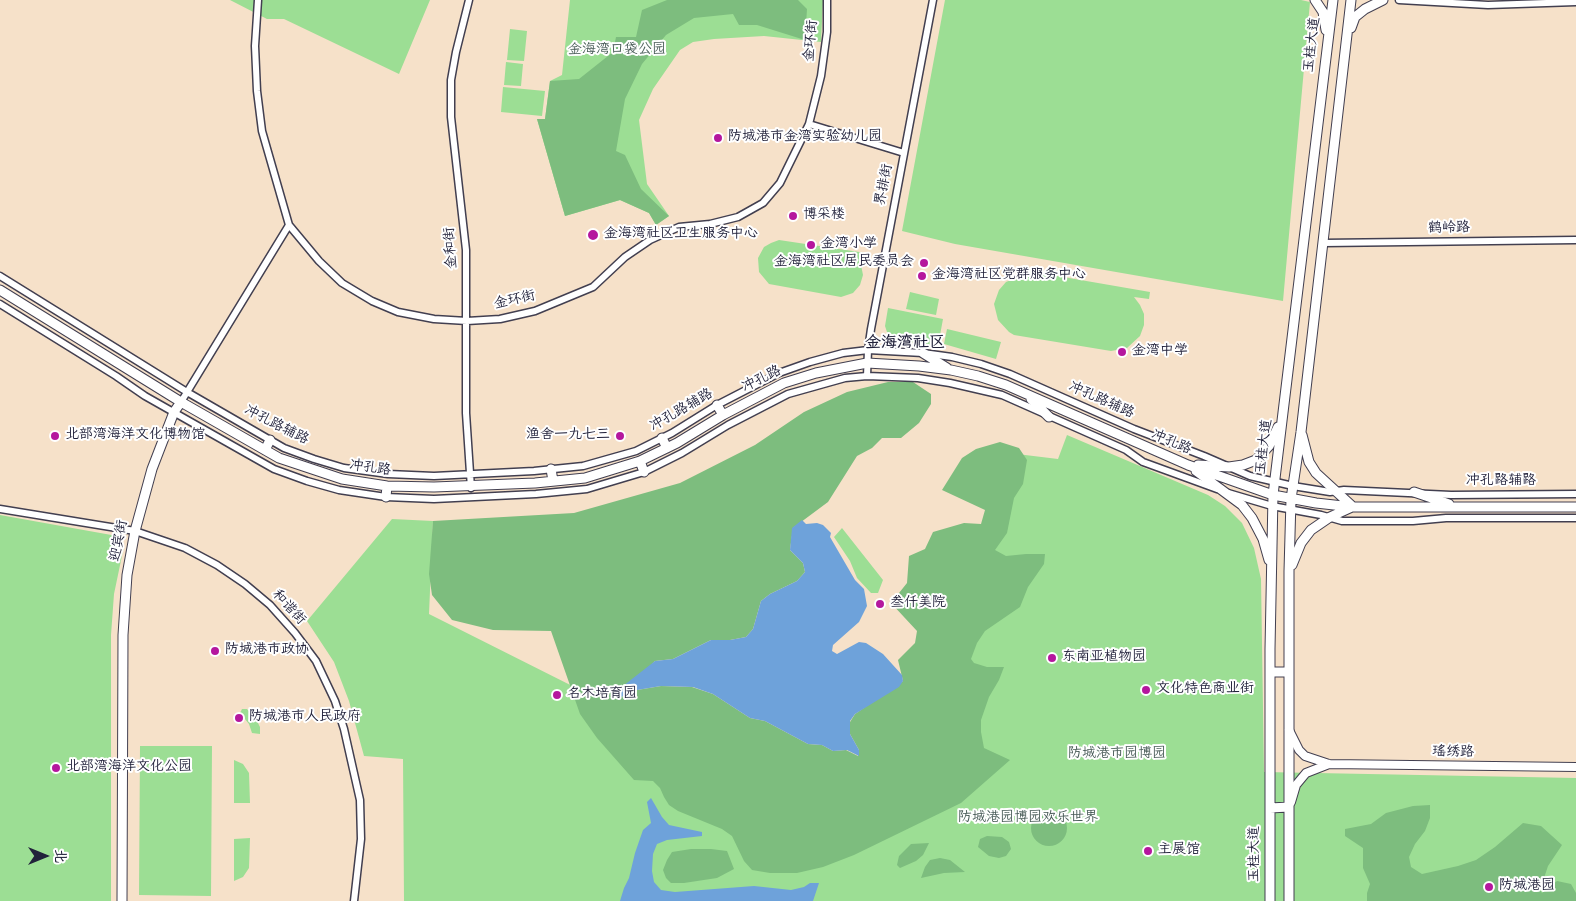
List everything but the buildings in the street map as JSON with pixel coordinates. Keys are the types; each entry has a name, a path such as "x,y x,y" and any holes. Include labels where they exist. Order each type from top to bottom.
{"main road":[{"path":"1315,0 1323,12 1328,40"},
{"name":"玉桂大道","path":"1270,901 1272,506 1333,0"},
{"path":"1289,901 1289,571 1291,499 1301,432 1351,0"},
{"path":"1346,42 1355,17 1382,0"},
{"name":"冲孔路","path":"0,290 181,402 279,458 310,470 342,479 387,486 434,487 585,478 640,461 784,383 816,373 867,363 951,370 1006,385 1188,465 1273,496 1352,506 1576,506"},
{"path":"922,353 951,370"},
{"path":"1026,394 1049,416"},
{"name":"迎宾街","path":"122,901 123,635 127,575 135,530 152,469 174,412 181,402"},
{"path":"717,405 723,415"},
{"path":"1188,465 1229,467 1243,465 1256,460 1269,446 1282,420"},
{"path":"1289,571 1301,543 1311,530 1330,517 1352,506 1316,473 1309,462 1301,432"},
{"path":"662,438 667,448"},
{"path":"264,450 270,440"},
{"path":"640,461 644,472"},
{"path":"1188,465 1242,505 1252,518 1263,539 1272,569"},
{"path":"551,469 552,481"},
{"path":"386,497 387,486"},
{"path":"1414,492 1456,506"},
{"path":"1270,672 1289,672"},
{"path":"1270,808 1289,807"}],"street":[{"name":"金环街","path":"258,0 257,91 262,132 289,225 319,261 342,283 372,301 398,312 434,319 467,321 500,319 535,311 593,287 625,257 650,240 679,228 710,224 738,217 763,203 780,183 809,124 821,76 827,32 827,0"},
{"name":"金和街","path":"469,0 451,80 451,117 466,250 466,413 471,496"},
{"name":"界排街","path":"867,376 868,350 933,0"},
{"path":"1399,0 1488,5 1576,2"},
{"path":"809,124 904,153"},
{"name":"迎宾街","path":"181,402 289,225"},
{"name":"鹤岭路","path":"1323,243 1576,240"},
{"name":"冲孔路辅路","path":"0,276 186,392 284,448 344,468 388,474 434,476 583,466 636,450 662,438 717,405 779,372 826,358 868,350 952,356 1010,374 1134,429 1250,476 1293,486 1330,492 1414,492 1450,495 1576,494"},
{"path":"0,304 145,396 274,469 339,490 386,497 434,499 536,494 587,489 644,472 788,394 845,378 867,376 918,378 976,388 1002,395 1126,450 1143,462 1225,492 1272,506 1342,521 1413,521 1446,518 1576,518"},
{"name":"和谐街","path":"0,509 135,530 185,548 217,564 270,605 295,633 316,661 335,700 344,729 360,800 361,840 354,901"},
{"path":"1289,729 1299,750 1306,756 1329,764"},
{"path":"1289,807 1296,784 1306,773 1329,764"},
{"name":"瑶绣路","path":"1329,764 1576,767"}],"green space":[{"path":"230,0 430,0 399,74 284,19 267,19"},
{"name":"金海湾口袋公园","path":"570,0 823,0 821,42 764,36 693,42 680,50 653,89 639,120 647,184 669,216 656,225 649,213 620,200 565,216 537,119 545,119 550,81 562,75"},
{"name":"金海湾口袋公园","path":"667,0 798,0 807,9 805,40 757,25 739,25 733,14 694,18 666,35 642,64 625,99 616,151 625,155 641,189 669,216 656,225 649,213 620,200 565,216 537,119 545,119 550,81 579,79 613,52 616,37 636,37 642,10"},
{"path":"945,0 1301,0 1310,2 1283,301 955,244 902,231"},
{"path":"510,29 527,31 524,61 507,60"},
{"path":"506,62 523,64 521,86 504,85"},
{"path":"503,87 545,91 542,116 501,112"},
{"path":"779,240 866,253 865,260 860,260 863,275 860,285 853,293 841,297 769,284 759,272 758,258 764,247"},
{"path":"1017,269 1150,292 1149,299 1134,297 1144,314 1144,325 1140,336 1127,348 1111,351 1014,335 998,320 994,304 999,290 1006,282 1016,278"},
{"path":"910,292 939,299 936,315 906,309"},
{"path":"888,308 943,319 938,346 897,340 888,335 885,326"},
{"path":"947,329 1001,342 996,359 944,344"},
{"path":"888,382 913,382 931,394 931,404 919,423 901,438 882,438 872,448 857,456 828,502 793,528 790,550 803,563 805,572 797,581 770,594 761,601 753,629 746,637 730,640 711,640 673,659 655,661 622,697 637,690 661,686 692,687 713,694 750,718 765,721 808,744 822,745 833,751 846,750 858,756 859,750 850,734 850,722 855,714 903,681 898,660 915,643 917,631 891,603 907,583 909,556 925,549 933,532 964,523 981,524 985,510 942,490 962,458 976,449 1000,442 1019,448 1027,460 1023,484 1014,498 1007,533 995,550 1006,556 1045,554 1044,564 1028,587 1020,607 985,631 977,643 971,659 974,663 987,667 1004,667 989,697 981,720 981,732 984,748 1010,760 961,803 854,855 823,867 797,873 770,873 752,870 744,861 732,836 722,829 678,811 669,805 660,788 653,781 634,780 597,738 580,714 551,631 493,630 452,620 432,595 429,574 433,521 574,513 680,483 755,445 804,412 847,392"},
{"name":"防城港市园博园","path":"1067,435 1208,495 1225,506 1242,523 1254,548 1261,579 1264,772 1576,778 1576,901 404,901 403,759 364,756 349,701 334,662 307,621 392,519 433,521 429,614 825,813 969,651 1017,454 1058,459"},
{"name":"北部湾海洋文化公园","path":"0,515 117,536 122,539 124,546 114,594 111,635 111,901 0,901"},
{"path":"842,528 883,580 878,593 871,593 857,578 850,561 834,537"},
{"path":"242,709 247,709 257,721 260,727 260,734 252,733 249,724 240,713"},
{"path":"140,746 212,746 211,896 139,895"},
{"path":"234,760 243,764 249,773 250,803 234,803"},
{"path":"1430,805 1430,818 1425,831 1415,844 1409,857 1411,867 1422,874 1458,866 1476,860 1495,847 1523,823 1541,826 1562,845 1548,866 1540,890 1542,893 1557,881 1571,884 1576,893 1576,901 1367,901 1370,884 1363,868 1363,848 1345,836 1345,829 1371,824 1386,813 1413,806"},
{"path":"1049,810 1056,811 1062,815 1066,821 1066,835 1062,841 1056,845 1049,846 1042,845 1036,841 1032,835 1031,828 1032,821 1036,815 1042,811"},
{"path":"987,836 1002,837 1009,842 1011,849 1006,856 999,858 989,856 978,847 980,839"},
{"path":"250,838 249,868 243,877 234,881 234,839"},
{"path":"929,843 923,855 916,861 900,868 897,865 899,856 911,844"},
{"path":"691,849 727,851 734,869 717,878 671,883 666,878 663,870 667,860 672,852"},
{"path":"940,858 950,860 965,872 944,873 921,878 930,860"}],"water":[{"path":"802,520 806,524 817,523 823,525 831,533 830,537 855,580 864,589 867,606 859,622 833,645 832,651 837,654 859,642 866,643 883,654 902,675 903,681 899,687 855,714 850,721 850,734 859,750 859,756 847,750 833,751 822,745 808,744 765,721 750,718 713,694 693,687 661,686 637,690 621,697 619,692 623,686 655,661 673,659 711,640 730,640 746,637 753,629 761,601 770,594 797,581 805,572 803,563 790,550 792,528"},
{"path":"651,798 669,825 702,832 702,836 667,840 657,844 653,854 652,871 654,882 661,890 675,892 754,886 791,890 804,887 810,883 819,883 813,901 620,901 643,830 651,823 647,802"}],"place":[{"name":"防城港市金湾实验幼儿园","path":"718,138"},
{"name":"博采楼","path":"793,216"},
{"name":"金海湾社区卫生服务中心","path":"593,235"},
{"name":"金湾小学","path":"811,245"},
{"name":"金海湾社区居民委员会","path":"924,263"},
{"name":"金海湾社区党群服务中心","path":"922,276"},
{"name":"金湾中学","path":"1122,352"},
{"name":"北部湾海洋文化博物馆","path":"55,436"},
{"name":"渔舍一九七三","path":"620,436"},
{"name":"叁仟美院","path":"880,604"},
{"name":"防城港市政协","path":"215,651"},
{"name":"东南亚植物园","path":"1052,658"},
{"name":"文化特色商业街","path":"1146,690"},
{"name":"名木培育园","path":"557,695"},
{"name":"防城港市人民政府","path":"239,718"},
{"name":"北部湾海洋文化公园","path":"56,768"},
{"name":"主展馆","path":"1148,851"},
{"name":"防城港园","path":"1489,887"}],"district":[{"name":"金海湾社区","path":"905,344"}],"park label":[{"name":"防城港园博园欢乐世界","path":"1028,819"}]}
